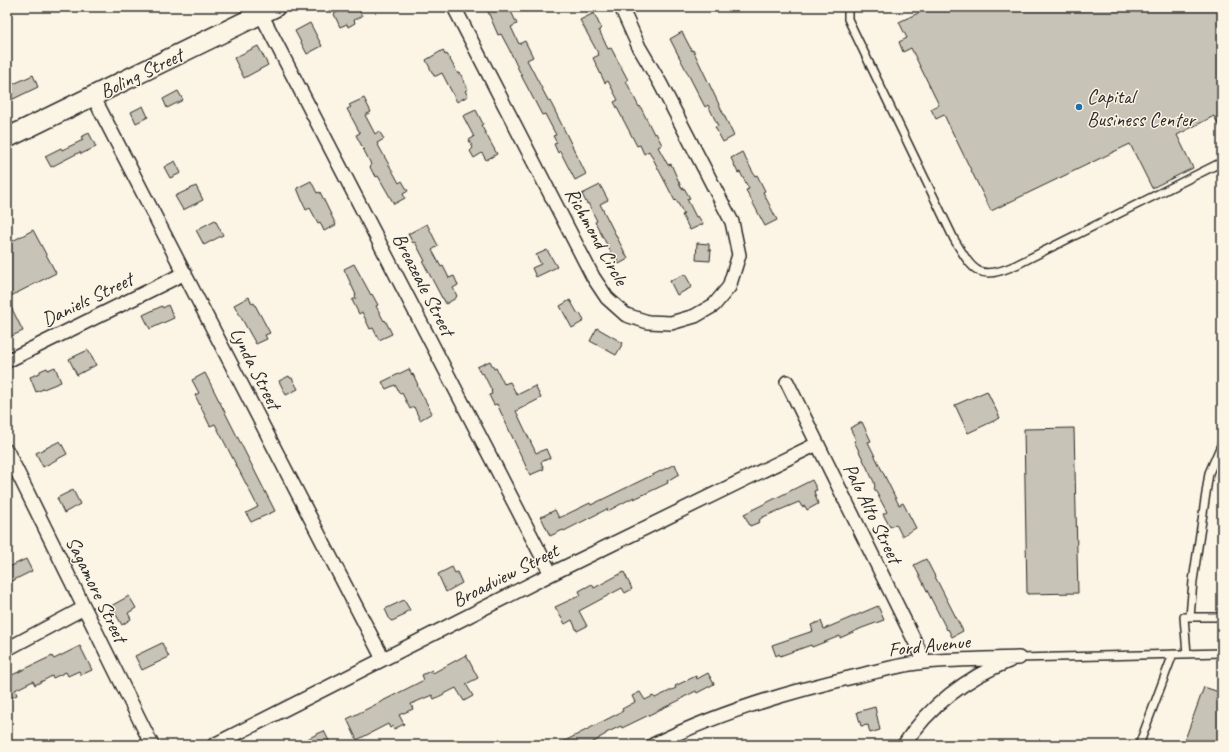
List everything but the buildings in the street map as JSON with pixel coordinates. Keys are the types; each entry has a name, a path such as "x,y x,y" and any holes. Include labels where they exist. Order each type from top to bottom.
{"street":[{"name":"Richmond Circle","path":"454,7 593,278 607,298 626,315 648,322 671,323 695,316 714,305 729,287 739,255 732,222 660,83 639,47 621,7"},
{"name":"Boling Street","path":"7,138 268,10"},
{"name":"Breazeale Street","path":"268,10 551,574"},
{"name":"Lynda Street","path":"93,96 383,659"},
{"name":"Daniels Street","path":"7,361 185,273"},
{"name":"Palo Alto Street","path":"787,382 924,662"},
{"name":"Broadview Street","path":"214,745 551,574 817,444"},
{"name":"Sagamore Street","path":"7,451 152,745"},
{"path":"7,649 84,608"},
{"name":"Ford Avenue","path":"653,745 710,720 804,689 888,669 924,662 1019,658"},
{"path":"904,745 914,730 945,698 996,666 1019,658"}],"lane":[{"path":"848,7 848,19 954,239 968,264 980,272 993,274 1016,265 1222,162"},
{"path":"1190,617 1209,473 1222,443"},
{"path":"1187,654 1184,617 1222,617"},
{"name":"Ford Avenue","path":"1019,658 1222,653"},
{"path":"1139,745 1173,654"}],"place":[{"name":"Capital Business Center","path":"1079,107"}]}
